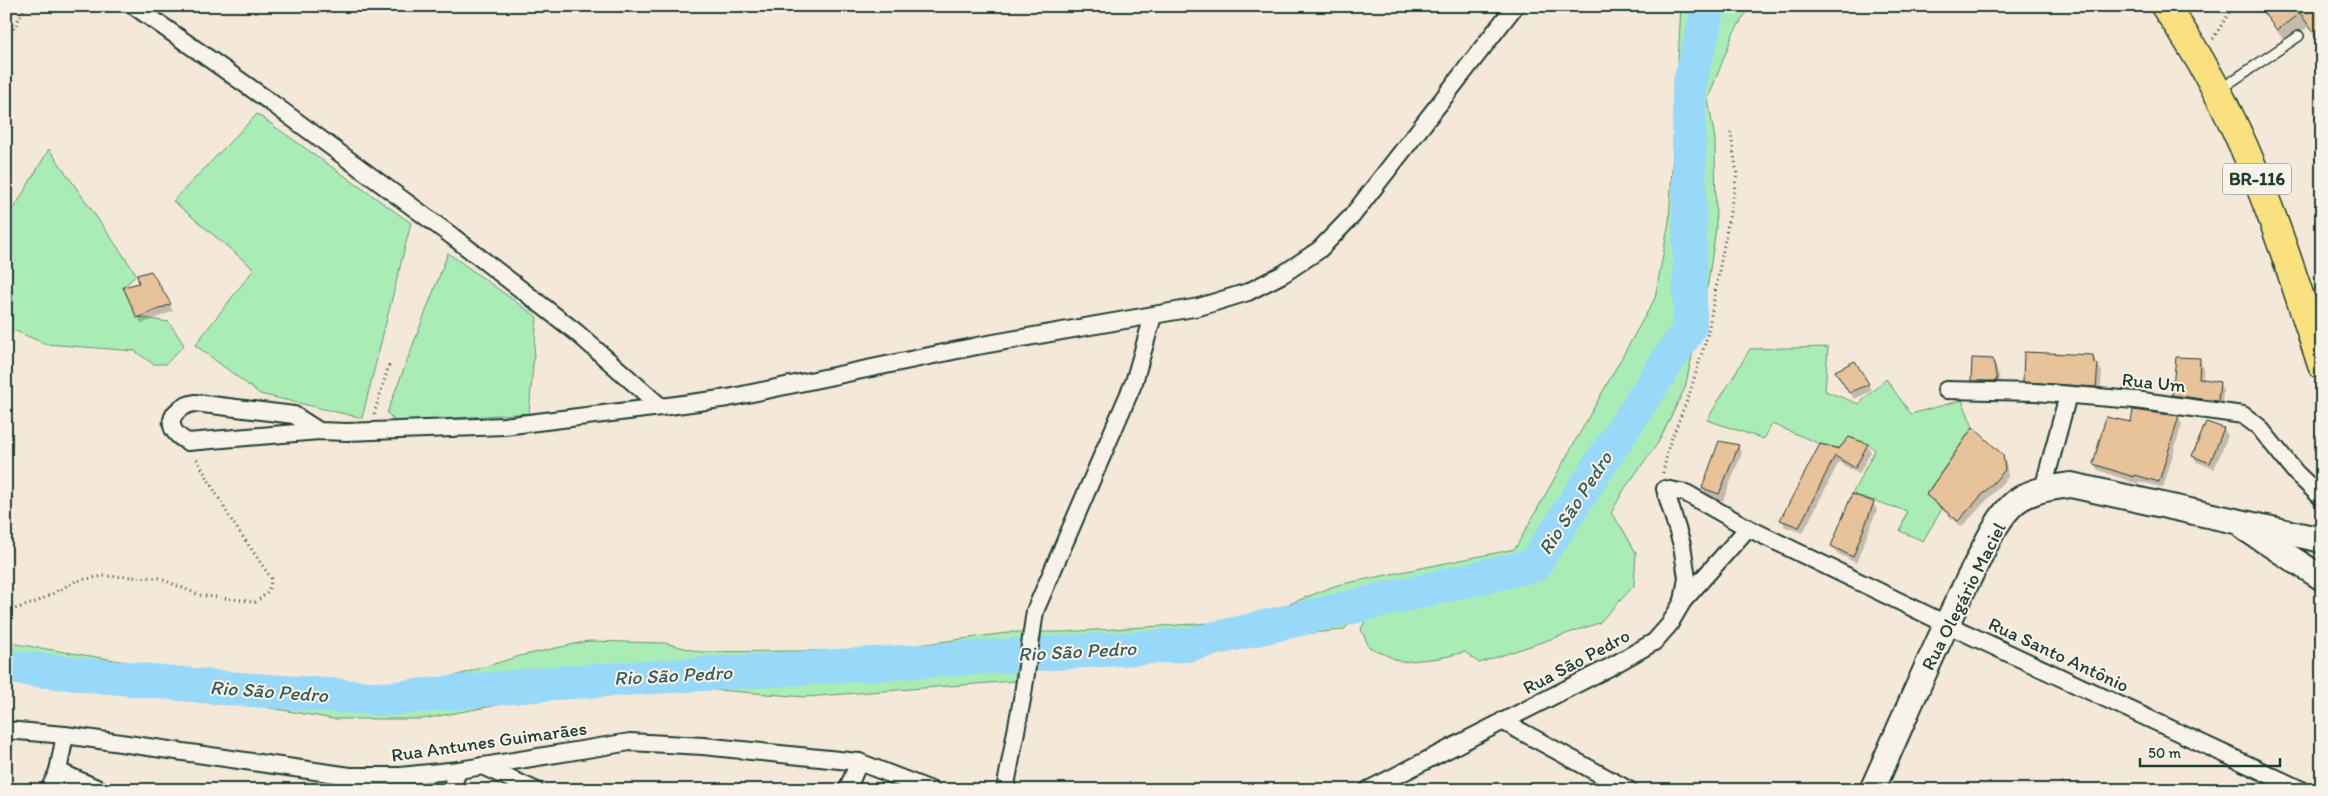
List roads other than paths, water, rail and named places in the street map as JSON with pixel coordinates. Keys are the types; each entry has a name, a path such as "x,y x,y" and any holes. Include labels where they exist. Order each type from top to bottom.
{"highway":[{"name":"BR-116","path":"2165,6 2232,118 2277,226 2322,365"}],"street":[{"path":"134,6 269,101 432,221 576,332 661,407"},
{"path":"319,431 294,415 195,403 184,405 176,410 172,419 174,431 179,438 188,442 319,431 368,432 504,426 728,398 977,346 1199,307 1248,292 1283,274 1319,250 1352,216 1515,6"},
{"path":"1005,790 1023,694 1034,611 1134,382 1153,316"},
{"name":"Rua Um","path":"1946,390 2068,395 2183,405 2243,416 2259,427 2290,466 2322,498"},
{"path":"2043,489 2068,395"},
{"name":"Rua Olegário Maciel","path":"1872,790 1946,624 1997,524 2012,505 2024,497 2043,489 2071,486 2322,540"},
{"name":"Rua Santo Antônio","path":"1665,489 1686,493 1748,528 1946,624 2302,790"},
{"name":"Rua São Pedro","path":"1368,790 1610,667 1654,642 1669,625 1683,601 1687,578 1682,545 1665,489"},
{"name":"Rua Olegário Maciel","path":"2234,521 2322,578"},
{"path":"1683,601 1748,528"},
{"path":"1502,721 1629,790"},
{"name":"Rua Antunes Guimarães","path":"6,730 65,734 350,776 400,776 459,770 630,742 703,746 858,762 893,782 931,790"},
{"path":"50,790 58,771 65,734"},
{"path":"848,790 858,762"},
{"path":"482,766 535,790"},
{"path":"450,790 459,770"},
{"path":"58,771 100,790"}],"lane":[{"path":"2217,92 2299,36"}],"waterway":[{"name":"Rio São Pedro","path":"6,667 224,688 385,699 555,683 1187,645 1534,565 1690,327 1689,86 1709,6"}]}
